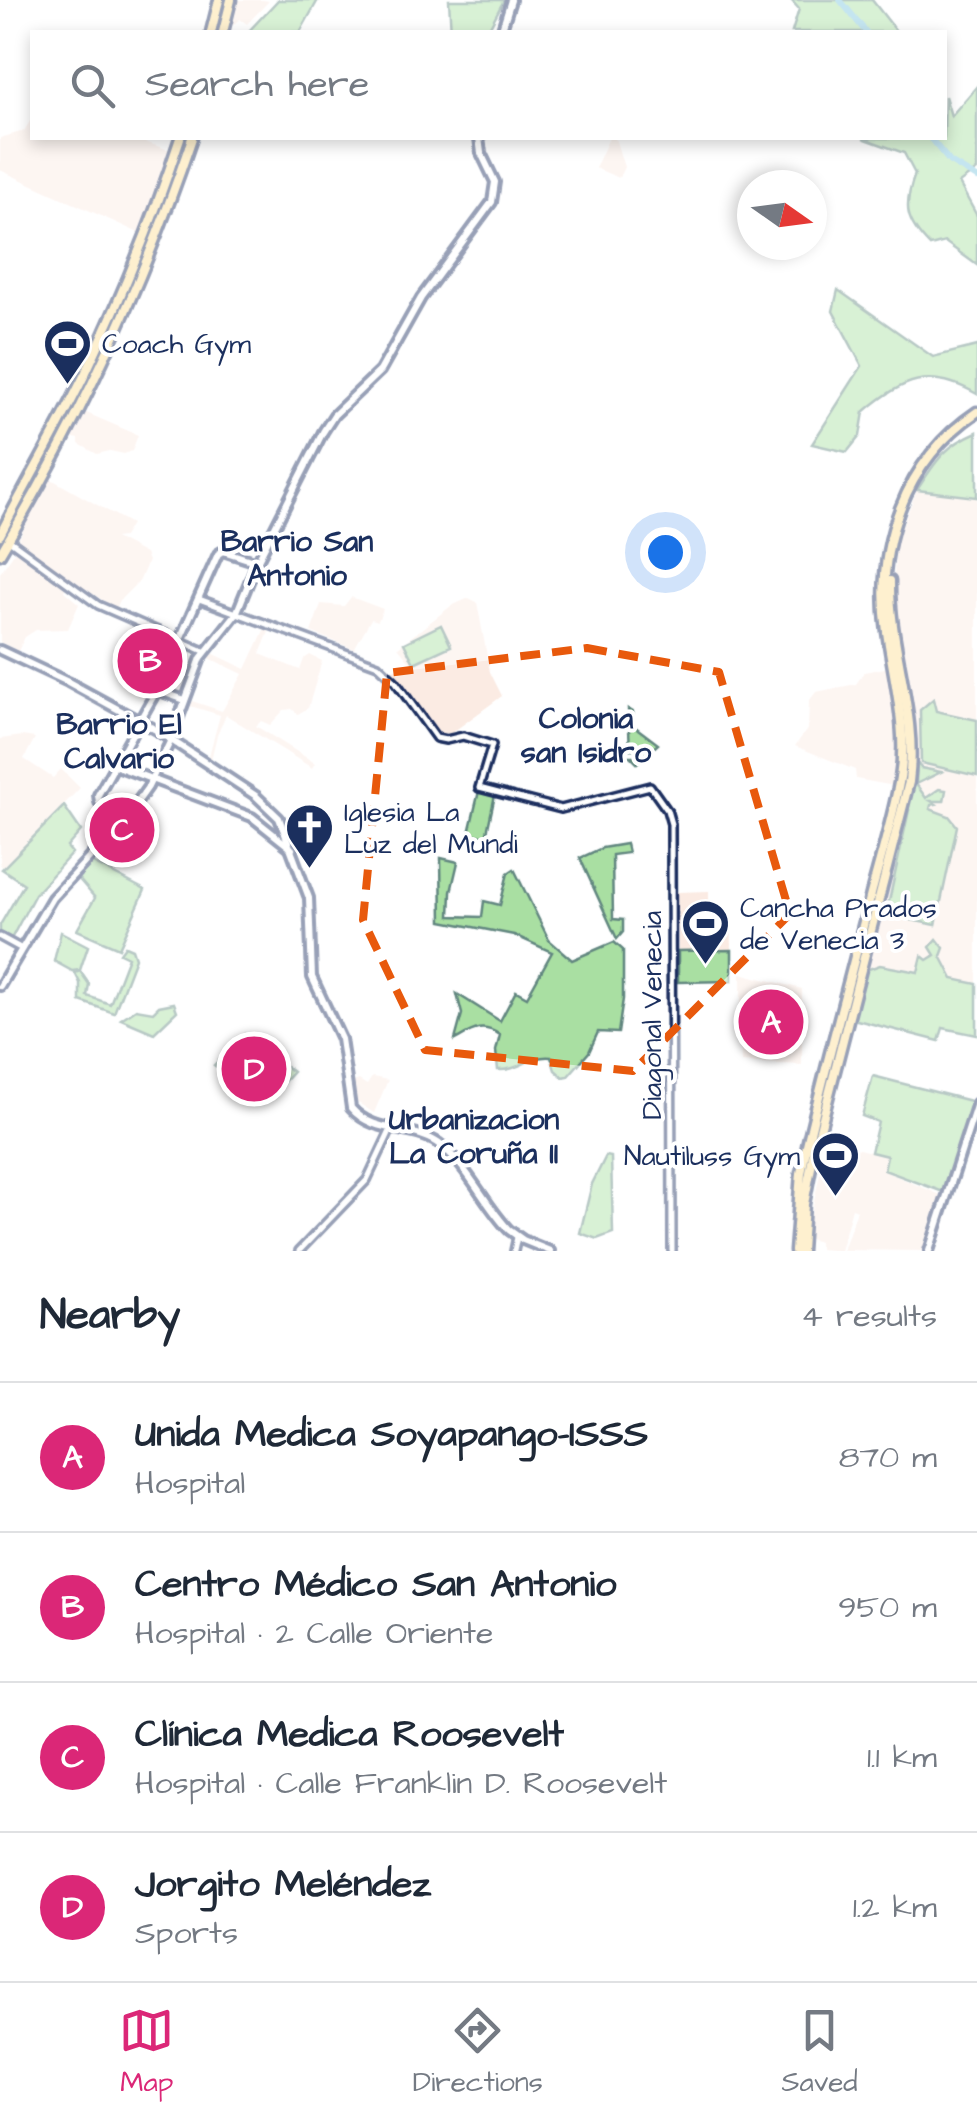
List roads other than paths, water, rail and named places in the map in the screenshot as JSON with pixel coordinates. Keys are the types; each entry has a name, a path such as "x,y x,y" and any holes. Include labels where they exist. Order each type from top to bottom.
{"highway":[{"path":"212,30 219,0"},
{"path":"223,30 231,0"},
{"path":"0,554 4,537 112,315 179,140"},
{"path":"4,537 109,350 191,140"},
{"path":"798,1251 801,1173 890,841 908,788 912,738 892,615 892,554 906,503 922,474 946,443 977,415"},
{"path":"798,1251 813,1156 827,1105 834,1052 831,1050 886,857"}],"main road":[{"path":"502,30 511,0"},
{"path":"0,986 52,898 126,818 152,779 204,651 236,614 257,562 332,417 380,371 421,298 490,204 496,190 480,140"},
{"path":"126,818 99,802 98,794 140,722 220,552 257,562"},
{"path":"0,650 65,680 171,739 266,802 286,830 311,909 312,977 341,1039 351,1108 365,1120 420,1134 444,1148 499,1220 518,1237 550,1251"},
{"path":"156,690 186,700"},
{"path":"114,765 252,817 293,850"},
{"path":"279,838 284,838 286,830"},
{"path":"927,1251 977,1102"},
{"path":"927,1251 936,1228"}],"street":[{"path":"4,537 98,606 204,651"},
{"path":"197,599 236,614"},
{"name":"Diagonal Venecia","path":"236,614 378,665 436,738 463,736 492,745 479,788 561,809 650,786 667,810 671,824 672,1251"},
{"path":"0,936 22,950"},
{"path":"298,1251 367,1180 391,1129"},
{"path":"514,1251 518,1237"}],"waterway":[{"path":"840,0 864,30"},
{"path":"932,140 950,162 977,178"}],"place":[{"name":"Coach Gym","path":"67,386"},
{"name":"Centro Médico San Antonio","path":"150,661"},
{"name":"Clínica Medica Roosevelt","path":"122,830"},
{"name":"Iglesia La Luz del Mundi","path":"309,870"},
{"name":"Cancha Prados de Venecia 3","path":"705,966"},
{"name":"Unida Medica Soyapango-ISSS","path":"771,1022"},
{"name":"Jorgito Meléndez","path":"254,1069"},
{"name":"Nautiluss Gym","path":"835,1198"}],"district":[{"name":"Barrio San Antonio","path":"297,559"},
{"name":"Colonia san Isidro","path":"586,736"},
{"name":"Barrio El Calvario","path":"119,742"},
{"name":"Urbanizacion La Coruña II","path":"474,1137"}]}
